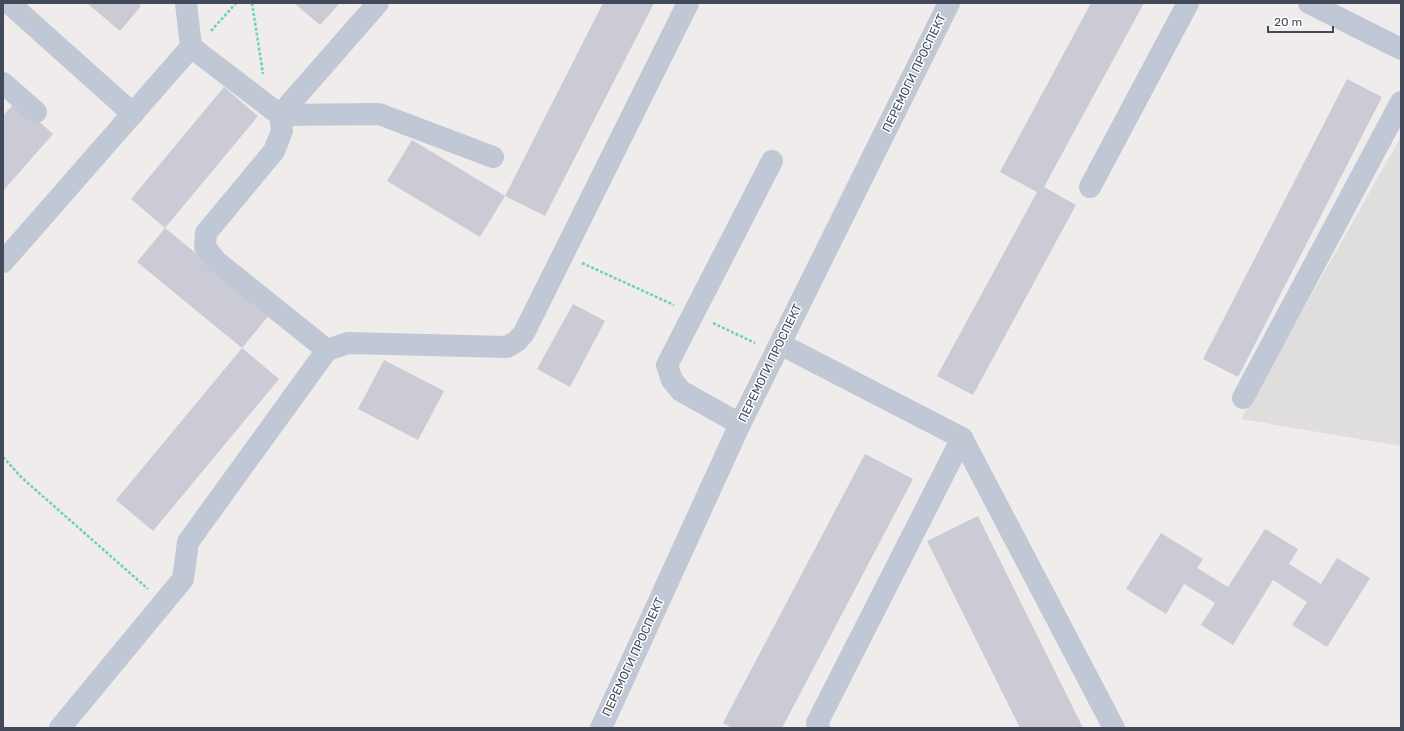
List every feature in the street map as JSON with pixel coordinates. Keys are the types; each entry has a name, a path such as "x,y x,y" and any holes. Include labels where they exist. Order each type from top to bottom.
{"street":[{"path":"9,3 133,114"},
{"path":"186,3 193,48 274,111 282,131 274,151 206,232 205,247 217,262 327,350"},
{"path":"274,111 378,3"},
{"path":"60,728 183,579 188,542 327,350 348,343 507,347 517,341 524,333 688,3"},
{"name":"ПЕРЕМОГИ ПРОСПЕКТ","path":"601,728 740,424 949,3"},
{"path":"1090,187 1188,3"},
{"path":"1309,3 1401,49"},
{"path":"3,262 193,48"},
{"path":"3,83 36,112"},
{"path":"1243,398 1401,102"},
{"path":"274,111 379,114 493,157"},
{"path":"740,424 681,391 672,380 667,366 772,161"},
{"path":"778,349 962,438 1114,728"},
{"path":"819,728 817,723 962,438"}],"path":[{"path":"193,48 236,3"},
{"path":"252,3 274,111"},
{"path":"563,254 693,314 778,349"},
{"path":"3,457 21,477 164,602"}],"shaded area":[{"path":"1401,137 1401,446 1241,419"}],"building":[{"path":"87,3 138,3 141,6 120,31"},
{"path":"294,3 340,3 320,25"},
{"path":"603,3 654,3 545,216 505,196"},
{"path":"1091,3 1144,3 1044,187 1076,205 973,395 937,376 1037,192 1000,172"},
{"path":"1347,79 1382,97 1238,377 1203,359"},
{"path":"224,87 258,116 165,228 131,199"},
{"path":"16,101 53,134 3,191 3,116"},
{"path":"412,140 505,196 480,237 387,181"},
{"path":"165,228 270,314 242,348 137,262"},
{"path":"573,304 605,321 570,387 537,369"},
{"path":"242,348 279,379 153,531 116,500"},
{"path":"384,360 444,391 418,440 358,409"},
{"path":"865,454 913,479 782,728 732,728 723,723"},
{"path":"978,516 1083,728 1020,728 927,541"},
{"path":"1265,529 1298,549 1289,564 1321,584 1337,558 1370,578 1327,647 1292,625 1307,602 1273,580 1233,645 1201,625 1215,603 1184,584 1166,614 1126,589 1161,533 1203,559 1197,568 1228,587"}]}
